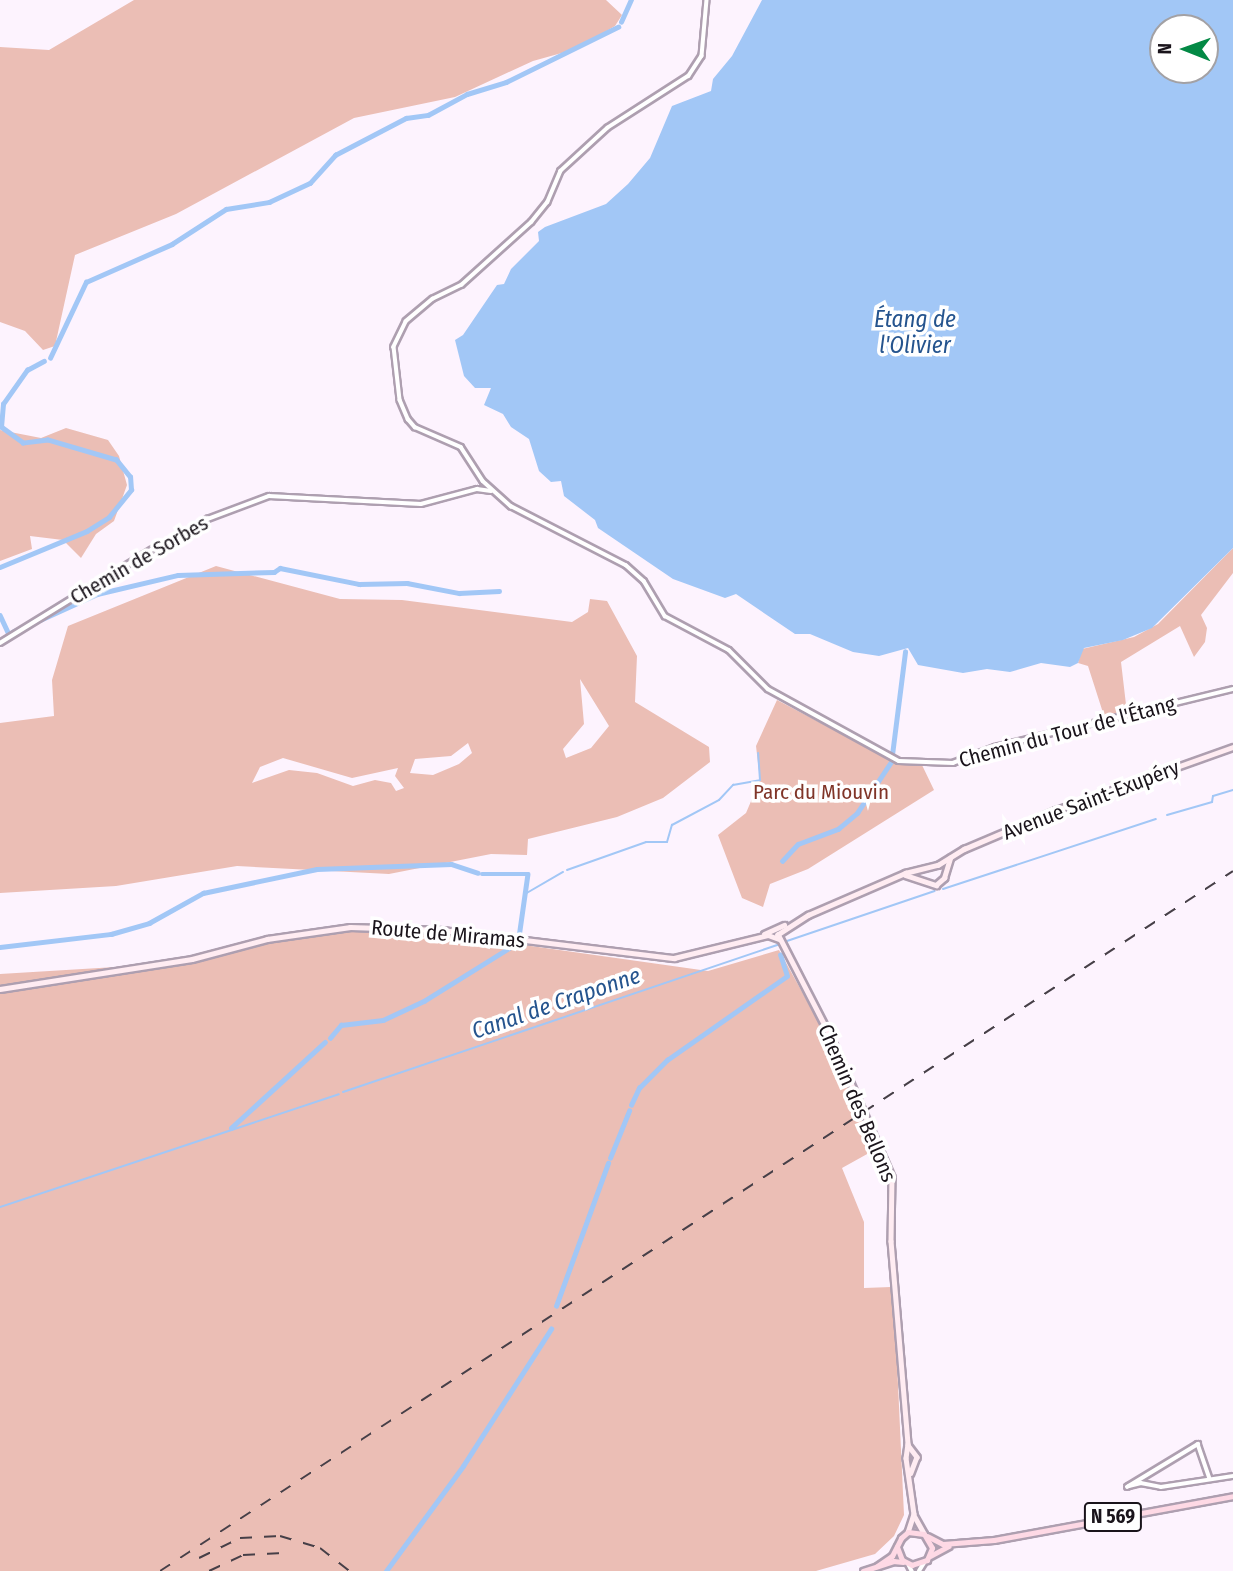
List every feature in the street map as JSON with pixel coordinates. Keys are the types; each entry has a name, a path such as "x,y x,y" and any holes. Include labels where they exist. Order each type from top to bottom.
{"main road":[{"name":"Avenue Saint-Exupéry","path":"938,865 950,857 1074,803 1233,747"},
{"path":"900,876 923,878 936,885 950,857"},
{"path":"775,933 788,924 900,876 938,865 944,871"},
{"path":"923,878 926,867"},
{"name":"Route de Miramas","path":"0,989 180,961 279,937 350,926 442,930 674,958 775,933"},
{"name":"Chemin des Bellons","path":"775,933 830,1035 892,1177 891,1241 910,1453"},
{"path":"863,1571 893,1561 909,1566 924,1563 930,1556 926,1535 914,1514 910,1453"},
{"path":"910,1453 917,1457 911,1463"},
{"name":"N 569","path":"930,1556 955,1544 1233,1496"},
{"path":"877,1566 908,1532 914,1514"},
{"path":"908,1532 926,1535"},
{"name":"N 569","path":"926,1535 955,1544"},
{"path":"897,1547 909,1566"}],"street":[{"name":"Chemin du Tour de l'Étang","path":"707,0 702,56 689,76 608,128 561,171 548,202 532,222 462,285 414,314 398,335 395,358 400,400 408,419 415,427 461,447 493,492 511,506 626,565 645,581 673,622 729,650 774,692 899,761 953,763 995,747 1233,689"},
{"name":"Chemin de Sorbes","path":"0,643 156,547 181,539 208,519 269,496 421,504 477,489 493,492"},
{"path":"1210,1479 1198,1444 1149,1471 1127,1487 1149,1486 1210,1479 1233,1476"},
{"path":"1149,1471 1149,1486"},
{"path":"919,1571 924,1563"}],"green space":[{"path":"134,0 606,0 622,15 615,26 576,49 533,61 455,97 354,118 176,214 75,255 55,346 43,350 25,331 0,322 0,47 49,50"},
{"path":"66,428 108,440 119,456 127,485 114,521 96,534 81,558 63,540 30,536 32,549 0,561 0,430 41,438"},
{"path":"1233,548 1233,573 1201,615 1207,628 1205,642 1194,657 1180,626 1121,662 1127,713 1105,719 1088,666 1078,663 1082,649 1134,637 1158,624"},
{"path":"216,566 340,599 402,600 572,622 588,612 590,599 607,601 637,656 635,702 709,747 710,762 663,798 617,817 528,839 527,855 491,854 389,874 237,866 116,886 0,893 0,723 54,716 52,680 68,626","holes":["580,679 609,726 591,748 566,758 563,749 584,724","468,743 472,753 459,764 433,775 410,773 415,759 451,756","283,758 352,778 398,768 395,776 404,788 396,791 391,783 375,780 353,786 317,773 289,770 252,783 260,767"]},
{"name":"Parc du Miouvin","path":"777,700 891,760 922,765 934,790 808,869 770,884 763,907 742,898 718,835 746,813 760,780 756,746"},
{"path":"374,924 708,971 779,950 834,1050 878,1148 842,1168 864,1222 864,1288 891,1287 896,1341 904,1515 894,1536 875,1554 816,1571 0,1571 0,974 132,966"}],"water":[{"name":"Étang de l'Olivier","path":"762,0 1233,0 1233,548 1152,628 1123,640 1084,648 1078,663 1070,667 1041,663 1010,672 987,669 963,673 918,665 908,648 879,656 853,652 810,634 795,634 736,594 725,598 673,579 598,528 595,520 564,496 561,481 551,482 539,471 529,439 511,427 503,414 484,405 491,388 475,388 464,376 455,340 463,335 497,285 504,284 511,269 539,241 538,232 606,204 650,158 672,106 711,91 713,79 732,56"}],"waterway":[{"path":"621,22 631,0"},
{"path":"50,358 86,282 172,244 226,209 269,202 310,183 335,155 406,118 428,115 467,94 506,82 618,27"},
{"path":"0,567 87,531 109,517 131,490 130,477 116,460 48,440 23,443 1,427 3,404 27,370 44,361"},
{"path":"40,620 97,594 178,575 274,572 280,568 359,584 407,583 459,593 499,591"},
{"path":"0,615 9,634 14,631"},
{"path":"892,755 905,652"},
{"path":"567,870 646,842 667,842 672,825 719,800 733,785 760,780 758,753"},
{"path":"782,861 798,844 838,829 857,813 891,762"},
{"name":"Canal de Craponne","path":"1167,815 1212,802 1213,796 1233,790"},
{"name":"Canal de Craponne","path":"943,889 1156,819"},
{"path":"0,947 111,934 149,923 203,893 317,869 451,864 478,873"},
{"path":"525,894 563,872"},
{"path":"482,874 528,874 519,937"},
{"name":"Canal de Craponne","path":"784,942 935,891"},
{"path":"330,1038 341,1025 383,1020 424,1001 517,943"},
{"name":"Canal de Craponne","path":"343,1092 779,944"},
{"path":"631,1105 639,1088 667,1060 787,976 780,955"},
{"path":"231,1128 325,1042"},
{"name":"Canal de Craponne","path":"0,1207 339,1094"},
{"path":"610,1158 629,1111"},
{"path":"556,1306 608,1163"},
{"path":"386,1571 463,1466 551,1329"}],"railway":[{"path":"160,1571 1233,871"},
{"path":"199,1558 240,1538 280,1536 320,1548 349,1571"},
{"path":"209,1571 243,1555 283,1553"}]}
